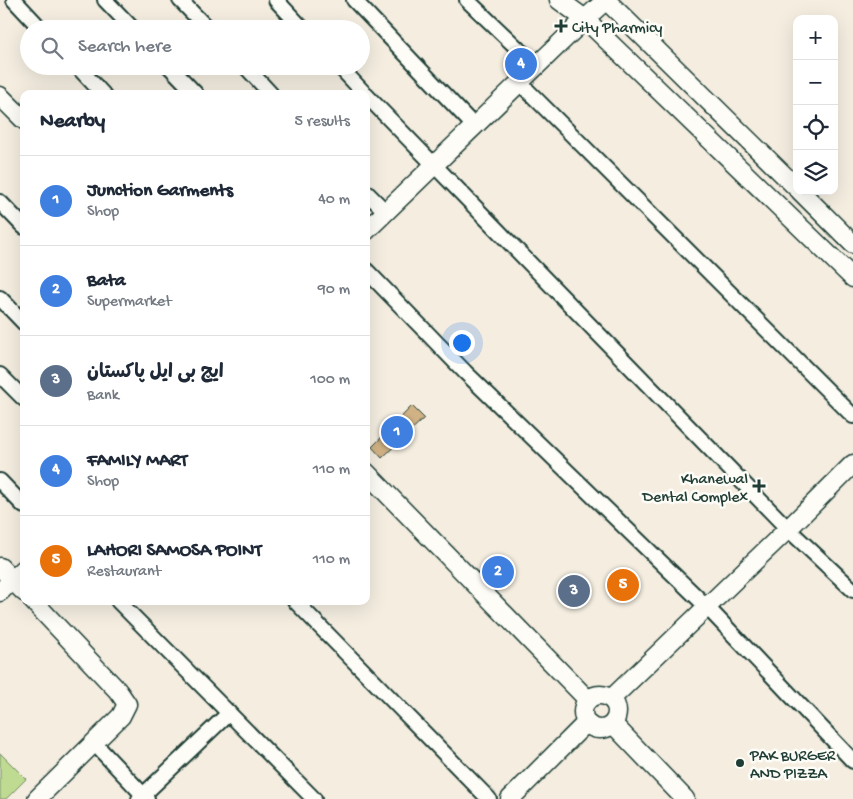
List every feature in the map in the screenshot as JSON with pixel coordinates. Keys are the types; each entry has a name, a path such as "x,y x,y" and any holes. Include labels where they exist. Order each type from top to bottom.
{"street":[{"path":"14,0 33,20"},
{"path":"105,0 124,20"},
{"path":"180,0 199,20"},
{"path":"276,0 295,20"},
{"path":"354,0 475,126"},
{"path":"468,0 537,66"},
{"path":"560,0 585,19 853,278"},
{"path":"370,227 606,0 793,184"},
{"path":"85,75 99,90"},
{"path":"178,75 192,90"},
{"path":"253,75 267,90"},
{"path":"347,75 361,90"},
{"path":"520,83 853,416"},
{"path":"0,96 20,116"},
{"path":"370,99 788,529 853,590"},
{"path":"804,195 853,244"},
{"path":"370,196 386,212"},
{"path":"0,202 20,223"},
{"path":"370,274 465,372 706,607 853,761"},
{"path":"0,298 20,319"},
{"path":"0,375 20,395"},
{"path":"611,698 788,529 853,464"},
{"path":"370,476 588,700"},
{"path":"0,481 20,502"},
{"path":"37,605 118,690 127,704 121,716 37,799"},
{"path":"122,605 314,799"},
{"path":"299,605 489,799"},
{"path":"597,695 611,698 617,708 616,720 609,728 599,730 586,723 582,713 588,700 597,695"},
{"path":"94,743 143,798 229,713"},
{"path":"510,799 586,723"},
{"path":"613,724 685,799"}],"green space":[{"path":"0,753 26,779 6,799 0,799"}],"building":[{"path":"412,406 424,418 382,458 372,447"}],"place":[{"name":"City Pharmicy","path":"561,26"},
{"name":"FAMILY MART","path":"521,64"},
{"name":"Junction Garments","path":"397,432"},
{"name":"Khanewal Dental Complex","path":"759,486"},
{"name":"Bata","path":"498,572"},
{"name":"LAHORI SAMOSA POINT","path":"623,585"},
{"name":"ایچ بی ایل پاکستان","path":"574,591"},
{"name":"PAK BURGER AND PIZZA","path":"740,763"}]}
